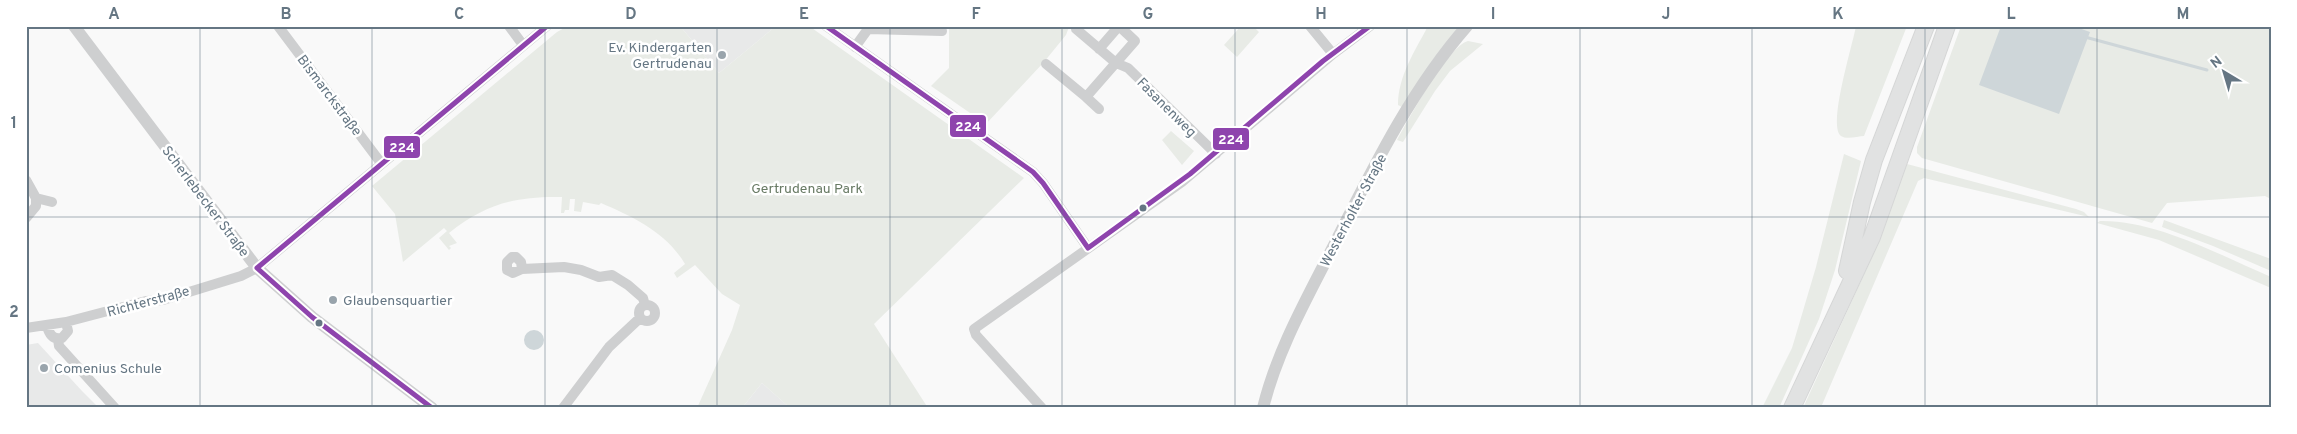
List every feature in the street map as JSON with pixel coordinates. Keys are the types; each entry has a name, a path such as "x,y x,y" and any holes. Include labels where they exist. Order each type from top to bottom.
{"highway":[{"path":"1829,326 1852,256 1862,202 1874,160 1926,26"},
{"path":"1792,408 1872,237 1947,26"}],"street":[{"name":"Scherlebecker Straße","path":"74,26 257,268 312,317 432,408"},
{"name":"Bismarckstraße","path":"278,26 381,163"},
{"path":"509,26 523,45"},
{"name":"Richterstraße","path":"26,328 66,322 102,313 119,306 157,301 242,276 257,268 547,26"},
{"path":"826,26 1033,172 1088,248"},
{"path":"1086,97 1135,41 1119,26 1099,49"},
{"path":"1310,26 1333,54"},
{"path":"1042,408 976,336 974,329 1144,210 1216,154 1333,54 1370,26"},
{"name":"Westerholter Straße","path":"1263,408 1272,375 1289,332 1360,197 1424,82 1467,26"},
{"path":"855,47 868,29 942,30"},
{"name":"Fasanenweg","path":"1076,29 1116,63 1128,68 1216,154"},
{"path":"1046,64 1099,109"},
{"path":"26,180 36,198 36,206 26,218"},
{"path":"36,198 52,202"},
{"path":"522,268 564,267 581,270 599,277 612,275 643,298 645,305"},
{"path":"640,318 639,310 645,305"},
{"path":"640,318 649,321 654,316 653,308 645,305"},
{"path":"563,408 609,347 640,318"},
{"path":"47,326 50,335 58,339 66,336 68,331 66,322"},
{"path":"58,339 59,346 115,408"}],"shaded area":[{"name":"Ev. Kindergarten Gertrudenau","path":"680,26 776,26 719,73"},
{"path":"2001,26 2073,26 2090,32 2059,114 1979,85"},
{"path":"534,330 541,333 544,340 541,347 534,350 527,347 524,340 527,333"},
{"name":"Comenius Schule","path":"38,343 99,408 26,408 26,345"},
{"path":"762,383 790,408 742,408"}],"green space":[{"name":"Gertrudenau Park","path":"568,26 680,26 719,73 776,26 809,26 1024,178 874,324 928,408 790,408 762,383 742,408 697,408 732,330 740,305 722,294 695,265 677,278 674,273 685,264 659,234 637,220 601,203 599,205 583,202 581,212 574,211 575,199 570,199 569,210 565,210 564,213 561,213 562,197 530,198 502,204 475,215 449,233 457,243 449,246 451,248 449,250 439,238 447,231 444,228 403,262 395,214 372,186 557,32"},
{"path":"949,26 1069,27 1066,35 1044,62 986,124 931,86 949,68"},
{"path":"1241,26 1253,26 1259,32 1237,57 1224,45"},
{"path":"1428,26 1454,26 1457,29 1432,61 1402,107 1398,105 1404,74"},
{"path":"1856,26 1907,26 1864,136 1846,138 1841,136 1838,129 1837,117 1842,84"},
{"path":"1961,26 2271,26 2271,199 2265,196 2167,203 2152,223 1922,158 1917,153 1917,147"},
{"path":"1468,41 1483,44 1450,71 1403,142 1397,140 1439,69 1459,46"},
{"path":"1171,131 1194,151 1182,165 1162,140"},
{"path":"1844,154 1861,161 1835,270 1819,319 1779,408 1762,408 1792,348 1816,267"},
{"path":"1907,164 2076,209 2084,212 2089,217 1924,178 1918,181 1822,405 1824,408 1803,408 1872,257"},
{"path":"2164,220 2271,259 2271,271 2162,227"},
{"path":"2100,221 2143,226 2187,240 2271,277 2271,288 2159,240 2097,223"}],"waterway":[{"path":"2085,37 2207,70"}],"transit line":[{"name":"224","path":"257,268 547,26"},
{"name":"224","path":"826,26 1033,172 1043,183 1088,248"},
{"name":"224","path":"1088,248 1190,174 1323,61 1370,26"},
{"name":"224","path":"257,268 312,317 432,408"}],"place":[{"name":"Ev. Kindergarten Gertrudenau","path":"722,55"},
{"name":"Glaubensquartier","path":"333,300"},
{"name":"Comenius Schule","path":"44,368"}]}
